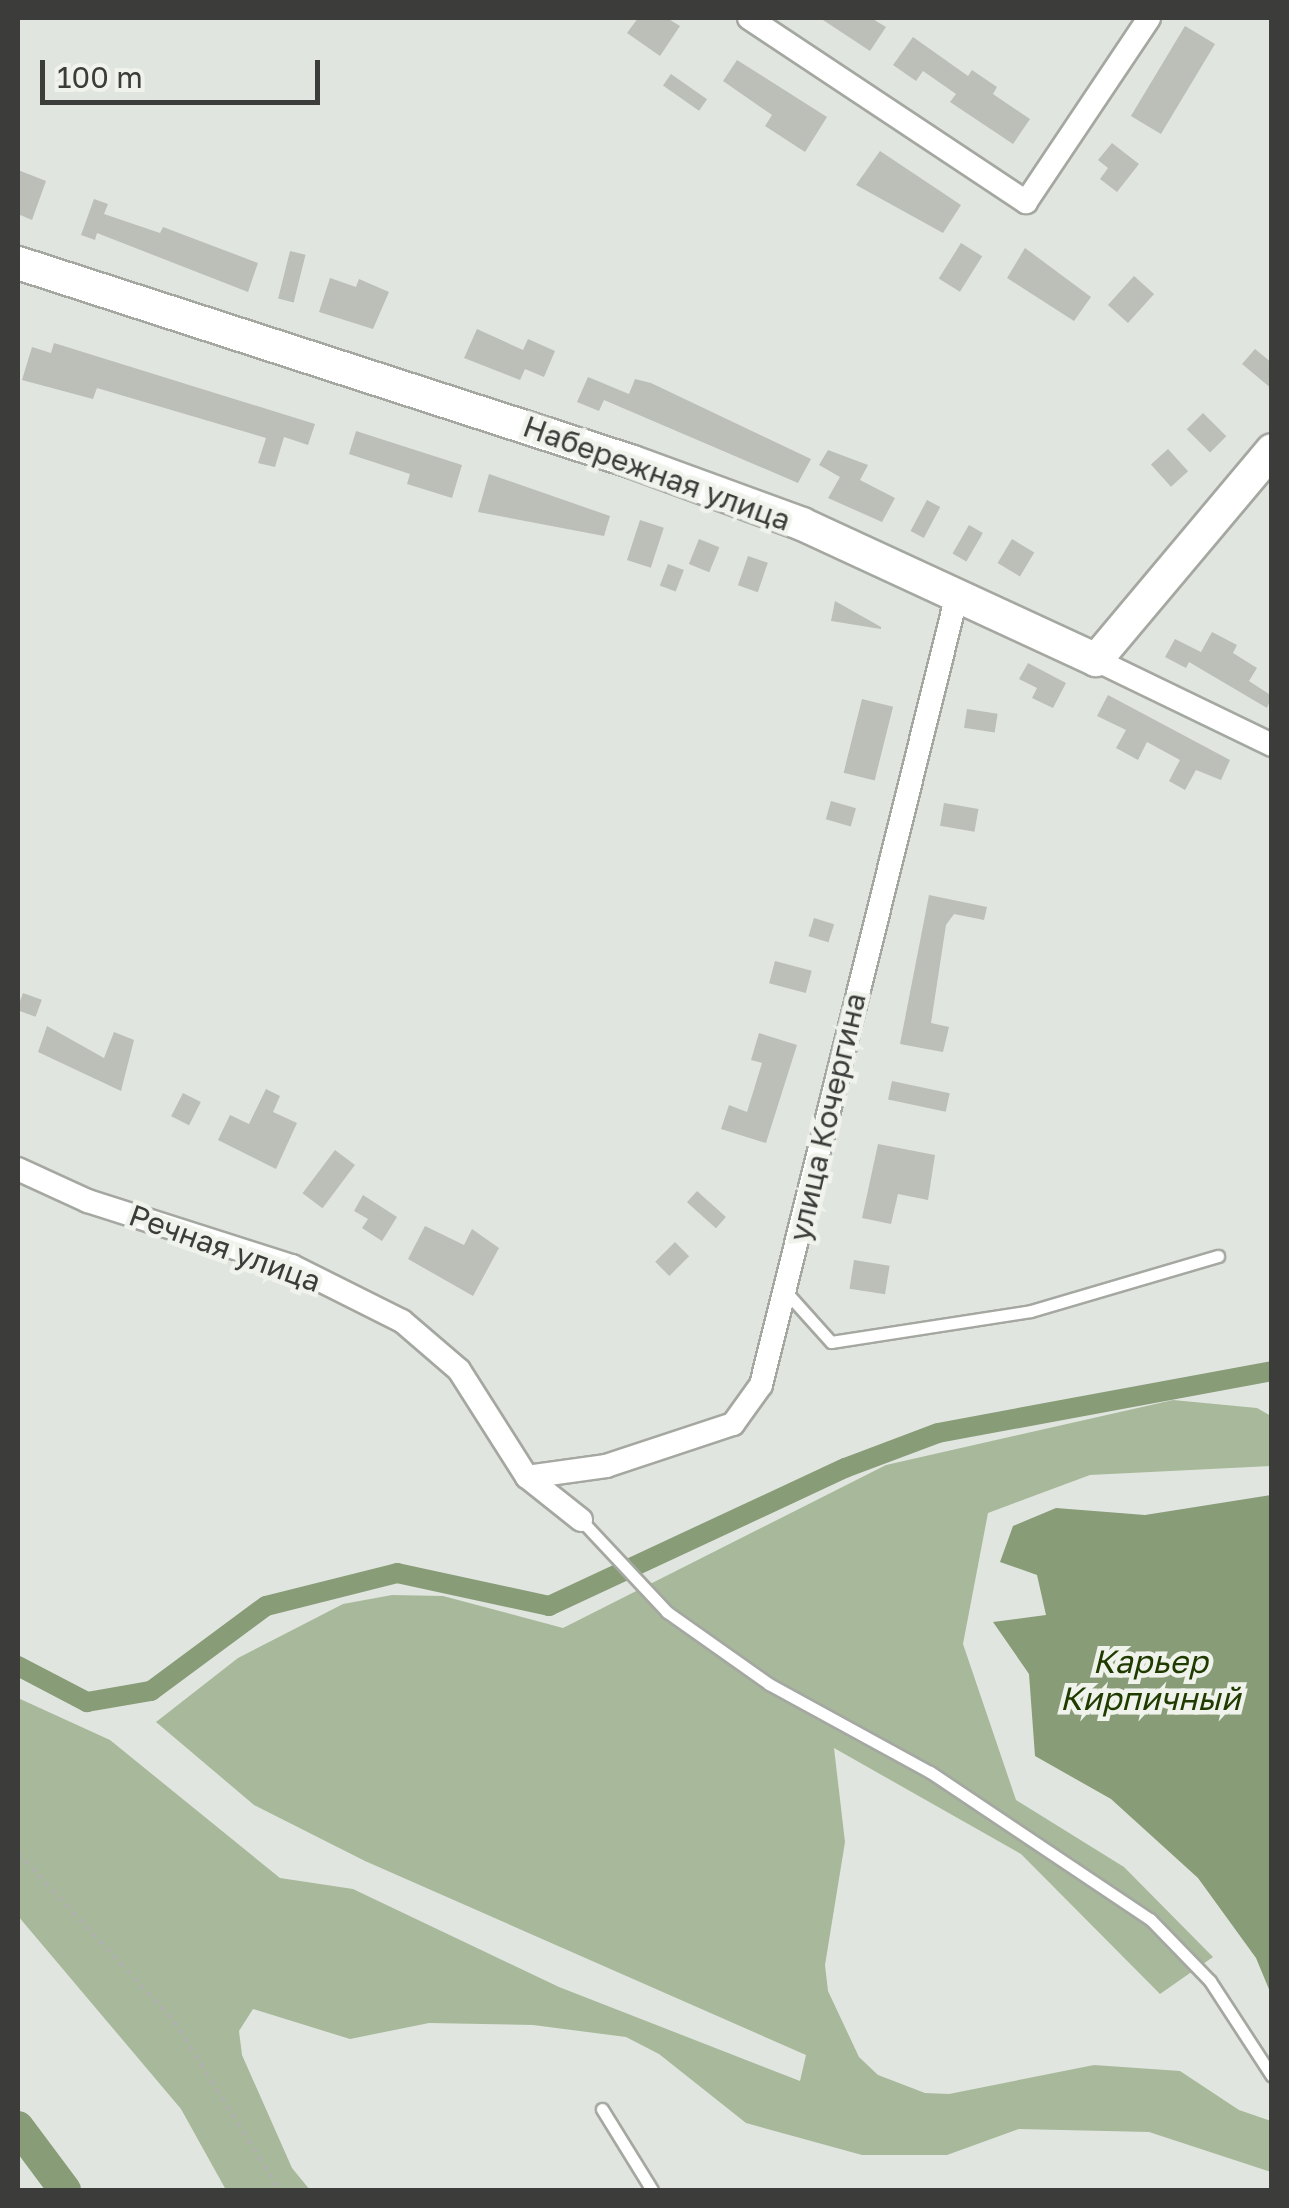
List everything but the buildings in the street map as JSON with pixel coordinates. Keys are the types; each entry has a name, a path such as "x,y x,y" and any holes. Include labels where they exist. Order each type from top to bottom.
{"street":[{"path":"750,18 1026,202 1149,18"},
{"name":"Набережная улица","path":"18,263 633,462 802,524 1272,745"},
{"path":"1096,660 1272,450"},
{"name":"улица Кочергина","path":"527,1477 606,1466 734,1424 762,1386 788,1293 852,1004 911,798 957,594"},
{"name":"Речная улица","path":"18,1169 88,1200 292,1266 402,1321 459,1370 527,1477 580,1520"}],"lane":[{"path":"788,1293 831,1342 1032,1312 1218,1256"},
{"path":"580,1520 635,1583 770,1684 930,1772 1150,1919 1210,1982 1272,2076"},
{"path":"602,2109 652,2190"}],"path":[{"path":"18,1853 174,2021 280,2190"}],"shaded area":[{"path":"1173,1400 1257,1408 1271,1416 1271,1466 1090,1475 988,1513 963,1644 1016,1800 1124,1867 1213,1957 1160,1994 1021,1854 834,1748 845,1842 825,1965 828,1991 859,2057 878,2075 925,2093 949,2094 1094,2065 1180,2071 1239,2110 1271,2121 1271,2172 1149,2132 1019,2129 947,2155 862,2155 746,2123 659,2054 626,2037 533,2025 429,2023 350,2039 253,2009 239,2031 242,2055 292,2168 310,2190 226,2190 181,2109 18,1916 18,1698 110,1740 280,1878 353,1889 559,1987 800,2081 806,2055 365,1861 254,1805 156,1722 238,1658 343,1604 392,1595 443,1596 563,1628 886,1465"}],"water":[{"name":"Карьер Кирпичный","path":"1272,1495 1271,1994 1256,1958 1198,1878 1111,1799 1035,1756 1029,1674 993,1622 1046,1615 1037,1575 1000,1562 1013,1526 1056,1508 1145,1515"}],"waterway":[{"path":"18,1666 87,1702 151,1691 266,1606 397,1573 549,1606 845,1468 938,1433 1272,1371"},
{"path":"18,2127 65,2190"}]}
